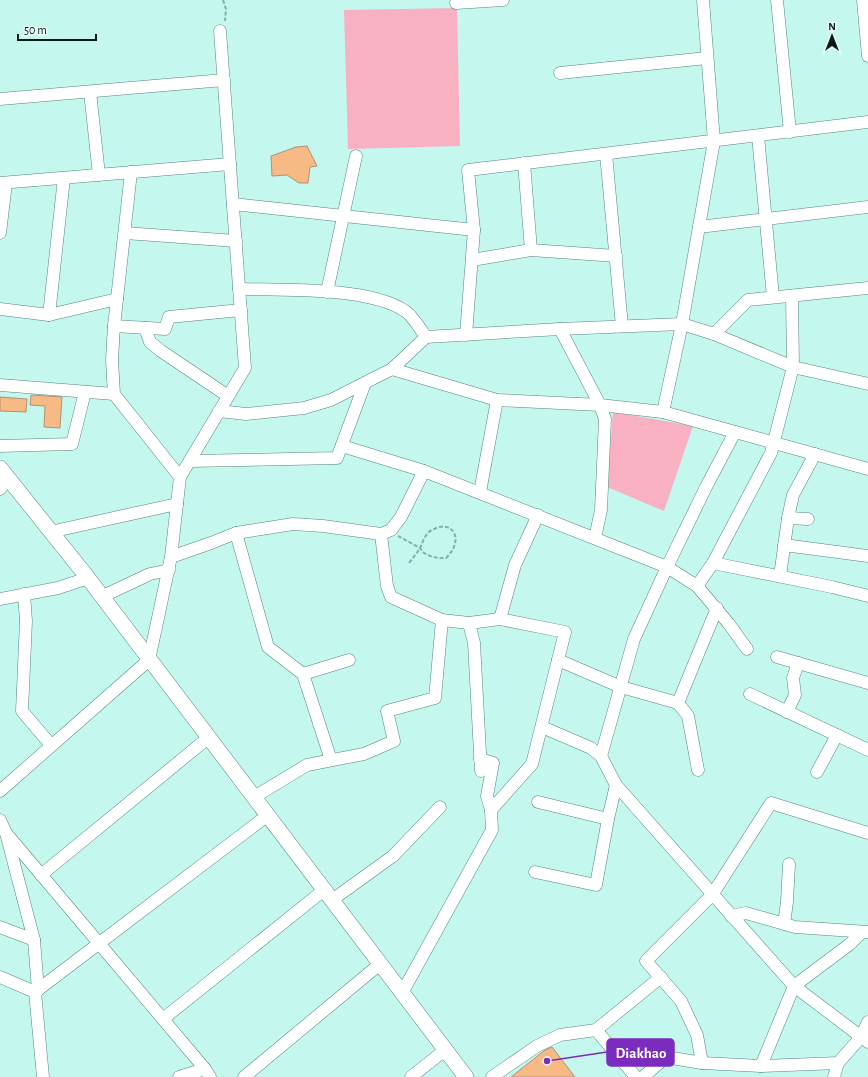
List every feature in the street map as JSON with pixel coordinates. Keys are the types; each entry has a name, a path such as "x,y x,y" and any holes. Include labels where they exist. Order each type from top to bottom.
{"main road":[{"path":"3,479 88,578 466,1077"}],"street":[{"path":"456,3 503,0"},
{"path":"663,412 682,324 714,141 702,0"},
{"path":"776,0 790,132"},
{"path":"863,0 868,56"},
{"path":"0,791 149,660 169,570 180,477 245,368 220,31"},
{"path":"560,73 707,58"},
{"path":"0,99 224,80"},
{"path":"90,92 99,175"},
{"path":"466,335 474,230 468,170 868,122"},
{"path":"758,136 773,297"},
{"path":"606,154 622,326"},
{"path":"327,292 356,156"},
{"path":"0,233 3,183 230,164"},
{"path":"524,164 531,250"},
{"path":"131,172 114,326 112,360 114,394 180,477"},
{"path":"49,315 64,178"},
{"path":"233,204 474,230"},
{"path":"699,227 868,207"},
{"path":"125,233 236,241"},
{"path":"472,260 531,250 616,256"},
{"path":"714,334 748,300 868,288"},
{"path":"239,289 327,292 362,296 385,301 406,311 426,337"},
{"path":"697,586 713,563 771,453 793,367 792,296"},
{"path":"0,309 49,315 117,299"},
{"path":"114,326 165,329 169,317 241,310"},
{"path":"219,411 246,414 304,408 331,400 392,369 426,337 622,326 682,324 714,334 793,367 868,384"},
{"path":"145,328 150,342 160,351 228,396"},
{"path":"560,329 600,405 605,420 601,510 595,538"},
{"path":"392,369 497,400 600,405 663,412 868,469"},
{"path":"190,461 337,458 365,383"},
{"path":"0,385 114,394"},
{"path":"0,446 72,444 85,392"},
{"path":"480,492 497,400"},
{"path":"601,756 634,640 667,567 735,432"},
{"path":"342,446 424,471 667,567 697,586 717,608 747,649"},
{"path":"780,576 788,518 793,495 815,454"},
{"path":"171,556 236,533 293,524 386,532 402,518 424,471"},
{"path":"50,532 177,504"},
{"path":"500,619 516,565 538,515"},
{"path":"788,518 808,519"},
{"path":"386,532 387,586 391,597 442,620 469,623 500,619 565,632 532,764 491,810"},
{"path":"236,533 268,647 303,674 331,760"},
{"path":"784,545 868,556"},
{"path":"713,563 832,587 868,596"},
{"path":"101,597 150,574 169,570"},
{"path":"0,599 58,588 88,578"},
{"path":"24,594 26,621 22,711 51,745"},
{"path":"678,703 717,608"},
{"path":"254,797 307,765 364,754 394,741 387,711 435,698 442,620"},
{"path":"402,993 492,830 491,810 487,796 493,763 480,765 474,643 469,623"},
{"path":"777,657 868,683"},
{"path":"303,674 349,660"},
{"path":"558,660 621,687 678,703 688,716 698,770"},
{"path":"787,712 795,695 793,678 798,663"},
{"path":"750,694 868,750"},
{"path":"542,727 592,748 601,756 616,785 794,986 864,1039"},
{"path":"817,772 837,735"},
{"path":"41,875 208,738"},
{"path":"535,872 596,885 608,818 616,785"},
{"path":"538,802 608,818"},
{"path":"702,1063 697,1035 681,1001 661,976 646,961 712,895 771,803 868,833"},
{"path":"163,1019 328,895 393,856 440,808"},
{"path":"37,991 268,815"},
{"path":"0,820 6,833 34,940 43,1077"},
{"path":"6,833 208,1073"},
{"path":"784,924 789,864"},
{"path":"731,916 746,913 795,927 865,932"},
{"path":"0,927 34,940"},
{"path":"754,1069 794,986 865,932"},
{"path":"244,1077 380,964"},
{"path":"492,1077 537,1046 560,1035 596,1030 661,976"},
{"path":"0,977 37,991"},
{"path":"834,1077 838,1063 864,1039 868,1022"},
{"path":"596,1030 636,1077"},
{"path":"411,1077 445,1050"},
{"path":"643,1077 666,1057 754,1069 838,1063"},
{"path":"179,1077 208,1073"}],"path":[{"path":"220,31 225,22 226,9 223,0"},
{"path":"386,532 420,548 424,553 430,556 446,558 452,552 456,544 457,538 453,531 449,528 437,528 431,530 426,535 420,548 409,563"}],"shaded area":[{"path":"457,8 460,146 348,149 344,10"},
{"path":"613,412 693,426 664,511 607,487"}],"building":[{"path":"307,146 317,166 310,167 308,183 299,183 287,175 272,176 271,156 296,147"},
{"path":"31,395 62,397 60,428 44,427 45,406 30,405"},
{"path":"0,397 27,399 26,412 0,411"},
{"path":"552,1047 575,1077 511,1077 545,1050"}],"place":[{"name":"Diakhao","path":"547,1061"}]}
